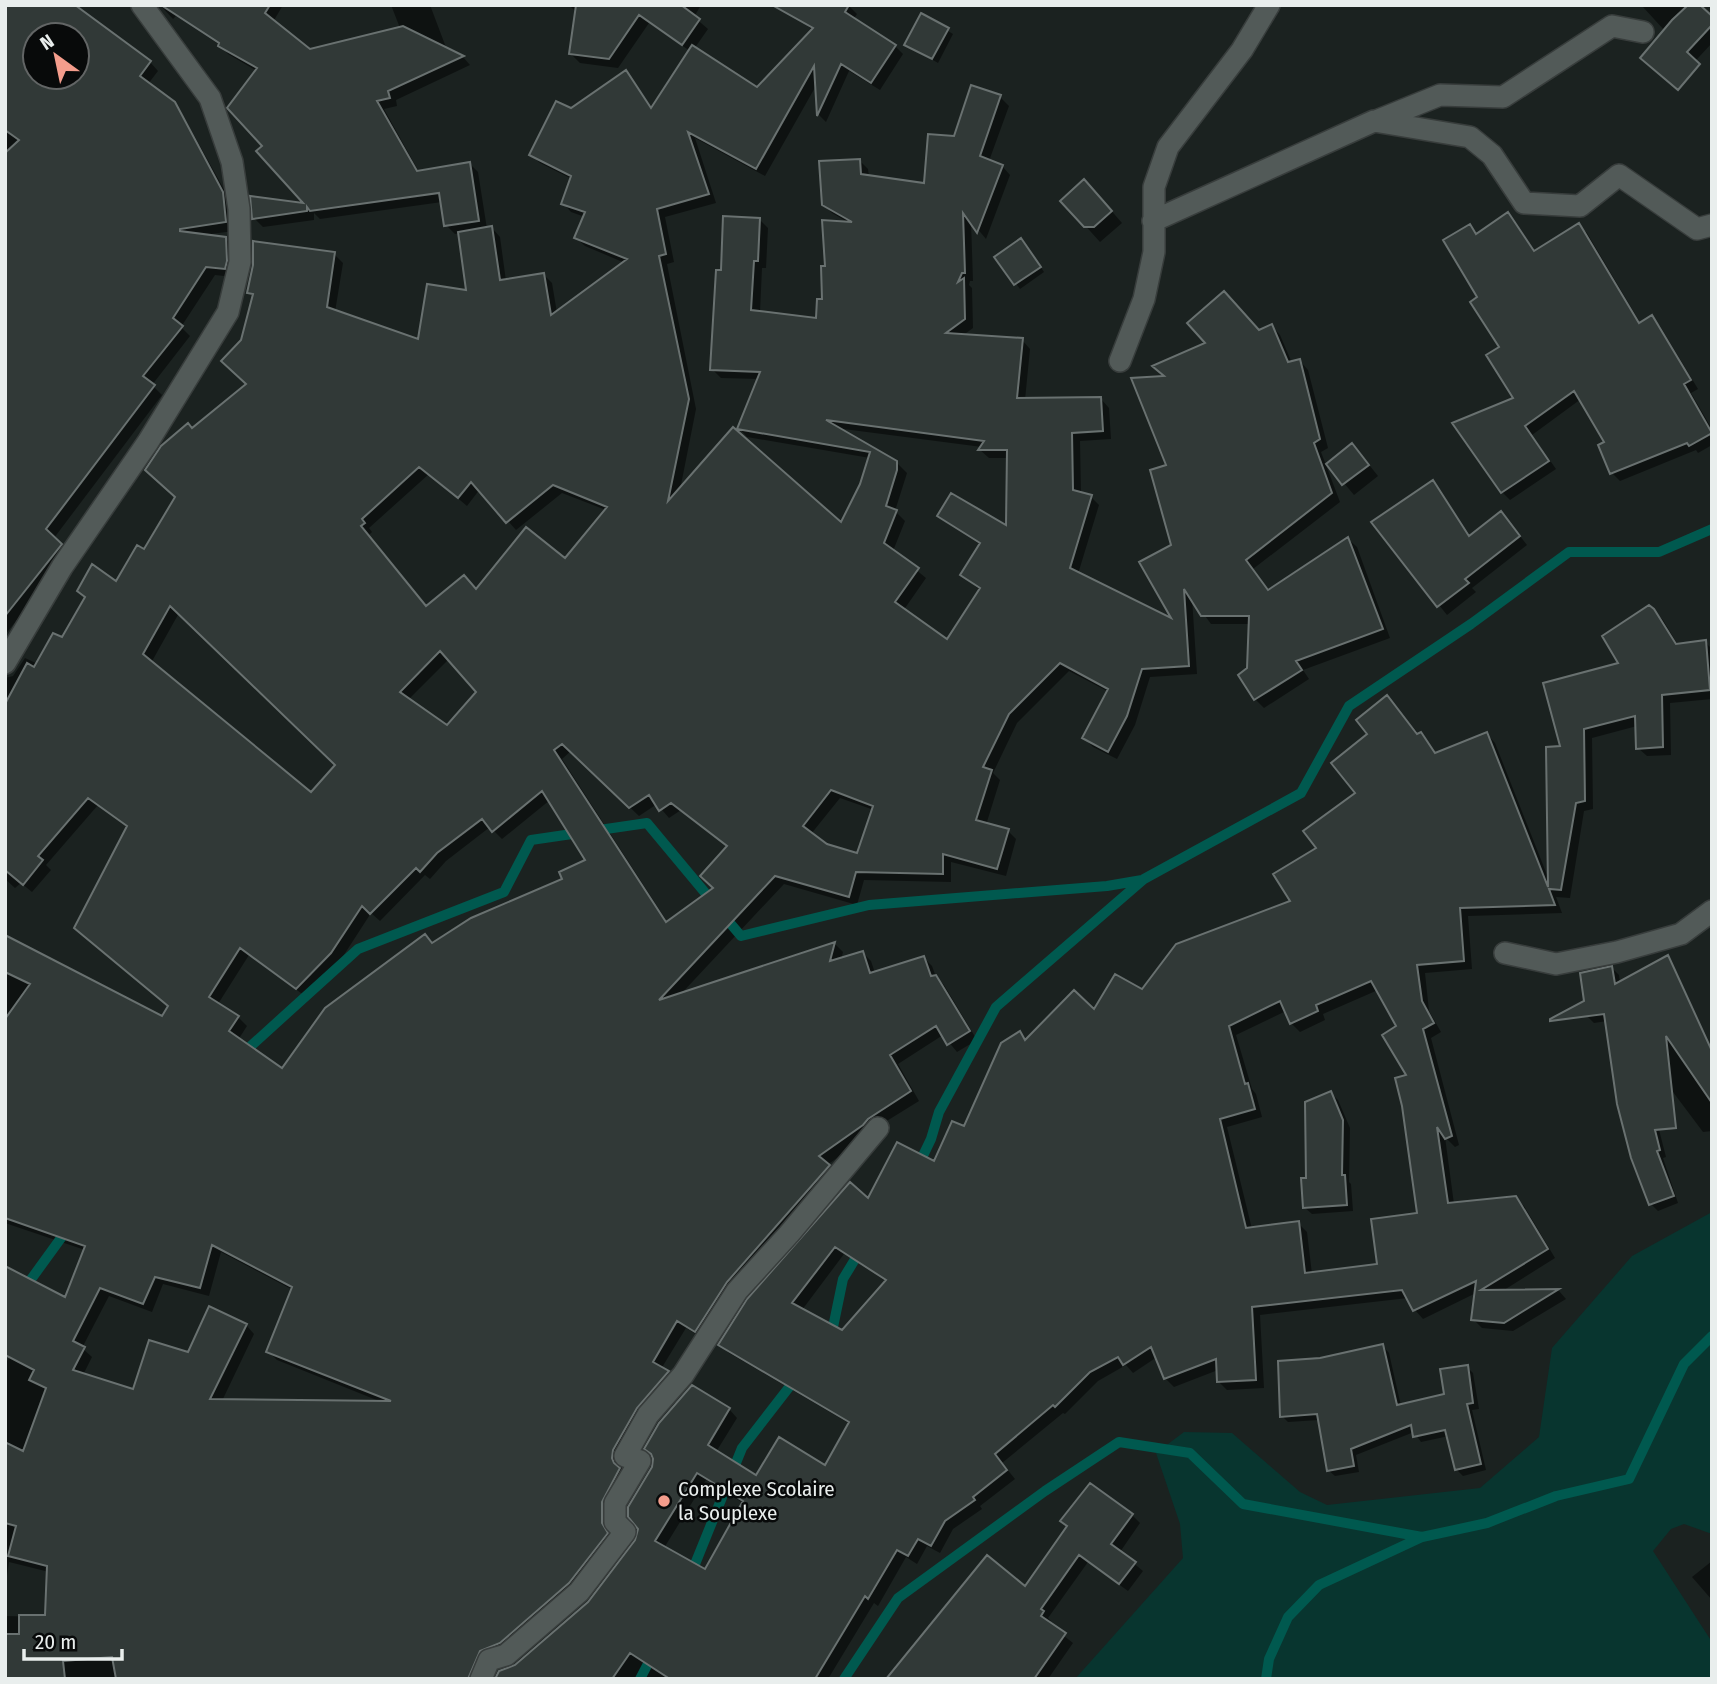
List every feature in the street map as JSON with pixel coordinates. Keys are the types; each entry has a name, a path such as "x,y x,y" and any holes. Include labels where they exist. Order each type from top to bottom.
{"street":[{"path":"5,663 62,568 148,442 228,312 240,262 239,209 232,162 210,98 142,5"},
{"path":"1120,361 1144,299 1154,252 1154,187 1168,147 1242,51 1269,5"},
{"path":"1153,221 1374,121 1440,96 1503,97 1612,26 1643,32"},
{"path":"1374,121 1469,137 1492,155 1524,203 1580,206 1619,175 1697,229 1712,225"},
{"path":"1505,953 1556,964 1617,952 1681,934 1712,911"},
{"path":"481,1679 489,1660 506,1656 579,1592 625,1532 615,1522 615,1503 640,1461 625,1456 648,1415 682,1375 737,1291 878,1128"}],"green space":[{"path":"1712,1212 1712,1534 1684,1524 1671,1529 1653,1551 1712,1642 1712,1679 1075,1679 1183,1558 1180,1524 1156,1453 1184,1432 1232,1433 1300,1492 1327,1505 1480,1488 1539,1437 1552,1348 1632,1256"}],"building":[{"path":"5,5 75,5 151,61 140,76 175,102 223,192 226,222 180,231 226,237 227,261 225,269 206,267 173,318 183,326 143,376 155,385 46,529 62,544 5,616 5,153 19,140 5,130"},
{"path":"161,5 270,5 265,13 310,49 403,26 464,56 388,91 390,98 377,101 417,171 470,162 479,221 444,226 439,193 310,211 307,207 307,211 252,219 250,196 303,203 256,151 262,146 227,108 257,68 218,46 219,43"},
{"path":"576,5 681,5 700,19 682,45 639,15 609,59 569,54"},
{"path":"772,5 849,5 845,12 896,45 871,83 841,64 817,116 814,66 756,169 688,132 709,194 657,209 666,254 659,256 689,399 668,501 733,427 841,522 860,484 870,452 737,429 760,372 710,370 716,270 721,270 723,216 760,218 758,261 754,261 751,310 816,318 817,299 822,299 821,266 825,266 822,220 852,222 822,205 819,161 860,159 861,174 924,183 928,134 954,136 971,85 1001,95 980,156 1003,165 977,233 963,213 965,273 962,273 958,282 964,278 965,319 946,333 1023,338 1017,398 1101,397 1103,431 1072,433 1073,490 1092,495 1070,568 1171,618 1139,562 1171,545 1150,470 1166,465 1131,378 1164,376 1152,366 1205,343 1187,323 1224,291 1259,330 1272,324 1288,362 1300,359 1320,439 1314,443 1332,493 1246,560 1268,590 1348,537 1383,629 1296,661 1302,670 1254,700 1238,675 1247,668 1249,616 1201,616 1184,589 1189,666 1142,669 1127,716 1108,752 1082,738 1108,689 1060,663 1009,714 983,767 992,770 976,820 1009,829 997,869 943,854 943,874 856,872 849,897 775,876 659,1000 835,942 830,961 863,951 870,973 924,956 931,976 936,975 970,1031 947,1045 936,1026 890,1055 911,1091 819,1156 830,1165 727,1282 695,1332 677,1321 653,1362 669,1371 637,1408 613,1450 612,1458 620,1468 602,1502 602,1523 608,1533 569,1583 500,1643 480,1651 468,1679 116,1679 112,1657 63,1661 65,1679 5,1679 5,1634 19,1634 19,1615 45,1615 47,1566 8,1556 16,1526 5,1523 5,1442 23,1451 46,1388 29,1380 34,1370 5,1355 5,1266 65,1297 85,1246 5,1218 5,1019 30,984 5,972 5,935 162,1016 168,1006 74,928 127,826 88,798 38,856 43,860 23,885 5,870 5,704 27,663 34,667 53,633 62,637 85,597 77,591 92,564 116,581 137,545 144,549 175,497 145,470 161,446 188,423 192,428 246,384 221,361 241,340 253,294 247,293 253,265 253,241 335,252 327,307 418,339 427,284 466,290 458,232 492,226 500,280 544,273 551,315 627,259 574,238 585,212 561,204 571,176 529,155 556,101 571,108 626,70 651,108 692,45 757,87 813,28","holes":["826,420 984,441 978,450 1007,450 1006,525 951,493 937,516 980,543 960,575 980,588 947,639 895,602 919,568 884,543 897,510 886,506 897,470 897,461","419,467 458,498 471,482 506,523 553,485 607,507 565,558 526,527 476,589 464,575 426,606 361,526 365,523 362,519","170,606 335,765 311,792 143,654","440,651 476,692 447,725 400,692","562,744 629,808 649,795 659,811 671,803 727,846 700,876 713,888 666,922 554,750","831,790 873,806 857,853 827,844 803,826","542,791 585,860 559,872 562,879 471,918 432,943 425,934 325,1008 282,1068 229,1031 239,1016 209,997 240,948 296,989 331,953 362,906 370,914 416,868 420,872 437,853 482,819 492,832","212,1245 292,1287 266,1352 391,1401 210,1399 247,1324 209,1306 188,1352 149,1340 133,1389 73,1370 85,1347 73,1341 100,1288 143,1304 155,1277 200,1288"]},
{"path":"1688,5 1700,5 1712,16 1712,25 1687,52 1700,64 1678,90 1640,58"},
{"path":"921,13 949,28 932,59 904,45"},
{"path":"1084,179 1112,211 1094,227 1084,227 1060,201"},
{"path":"1508,212 1534,251 1579,223 1639,323 1652,315 1691,380 1684,384 1712,433 1689,446 1687,443 1610,474 1598,445 1604,442 1574,391 1525,426 1549,461 1501,493 1452,423 1513,398 1486,355 1499,347 1470,302 1477,297 1443,240 1470,224 1476,234"},
{"path":"1021,238 1041,267 1014,285 994,257"},
{"path":"1352,443 1369,465 1342,485 1326,464"},
{"path":"1433,480 1469,536 1501,511 1520,536 1465,579 1469,583 1437,607 1371,522"},
{"path":"1649,605 1676,644 1706,640 1710,690 1662,695 1663,747 1636,749 1635,716 1584,729 1585,801 1576,803 1561,890 1549,889 1555,905 1460,908 1464,961 1417,965 1422,1001 1434,1023 1423,1029 1452,1136 1445,1139 1437,1127 1448,1203 1516,1196 1548,1249 1481,1290 1559,1289 1504,1323 1471,1320 1476,1281 1413,1311 1402,1290 1252,1307 1256,1380 1217,1382 1216,1359 1164,1379 1151,1347 1123,1365 1118,1357 1090,1372 1055,1407 1053,1405 995,1454 1007,1470 973,1497 975,1500 945,1521 931,1546 918,1539 908,1556 897,1550 868,1599 865,1596 815,1679 670,1679 630,1653 612,1679 495,1679 499,1671 515,1665 588,1602 635,1540 638,1529 628,1517 628,1507 652,1467 651,1454 644,1449 659,1423 692,1385 730,1408 708,1445 756,1475 779,1437 825,1465 849,1422 718,1345 747,1299 850,1182 868,1198 897,1142 934,1161 952,1121 964,1126 1001,1043 1020,1031 1025,1040 1074,990 1094,1009 1115,974 1142,989 1176,944 1290,901 1273,874 1316,848 1303,831 1355,793 1331,763 1367,734 1356,720 1387,695 1417,734 1421,732 1435,753 1487,732 1548,887 1546,747 1560,746 1543,683 1618,663 1602,636","holes":["1371,981 1396,1026 1382,1035 1406,1075 1395,1078 1402,1106 1417,1213 1371,1219 1377,1264 1305,1273 1299,1221 1246,1228 1220,1119 1255,1109 1229,1026 1280,1001 1290,1024 1318,1011 1316,1005","835,1247 886,1280 842,1330 792,1303","697,1473 743,1501 705,1569 655,1541"]},
{"path":"1668,955 1712,1051 1712,1103 1666,1036 1676,1128 1655,1130 1660,1150 1657,1151 1674,1196 1649,1205 1631,1158 1617,1104 1604,1014 1550,1019 1584,1001 1580,973 1612,966 1615,984"},
{"path":"1331,1091 1343,1120 1342,1175 1345,1175 1347,1205 1303,1208 1301,1178 1306,1178 1305,1102"},
{"path":"1383,1344 1397,1405 1444,1394 1440,1369 1468,1365 1473,1403 1467,1404 1481,1464 1455,1470 1445,1430 1413,1437 1411,1425 1351,1449 1354,1466 1327,1471 1317,1414 1280,1417 1278,1361 1320,1358"},
{"path":"1090,1483 1133,1514 1111,1544 1136,1562 1119,1584 1079,1555 1041,1609 1044,1611 1041,1616 1066,1633 1034,1679 886,1679 987,1555 1025,1586 1067,1526 1060,1521"}],"waterway":[{"path":"919,1164 931,1139 939,1112 996,1007 1144,879 1301,793 1349,706 1471,624 1569,552 1659,552 1712,529"},
{"path":"242,1054 358,949 504,892 531,840 647,823 712,901"},
{"path":"724,916 741,936 869,905 1107,886 1142,880"},
{"path":"24,1289 69,1227"},
{"path":"828,1337 832,1332 843,1279 860,1251"},
{"path":"1266,1679 1269,1659 1288,1617 1319,1585 1422,1537 1487,1523 1556,1496 1629,1479 1684,1364 1712,1336"},
{"path":"691,1574 742,1448 797,1377"},
{"path":"844,1679 898,1598 1045,1491 1119,1442 1190,1453 1243,1504 1422,1537"},
{"path":"640,1679 653,1654"}],"place":[{"name":"Complexe Scolaire la Souplexe","path":"664,1501"}]}
